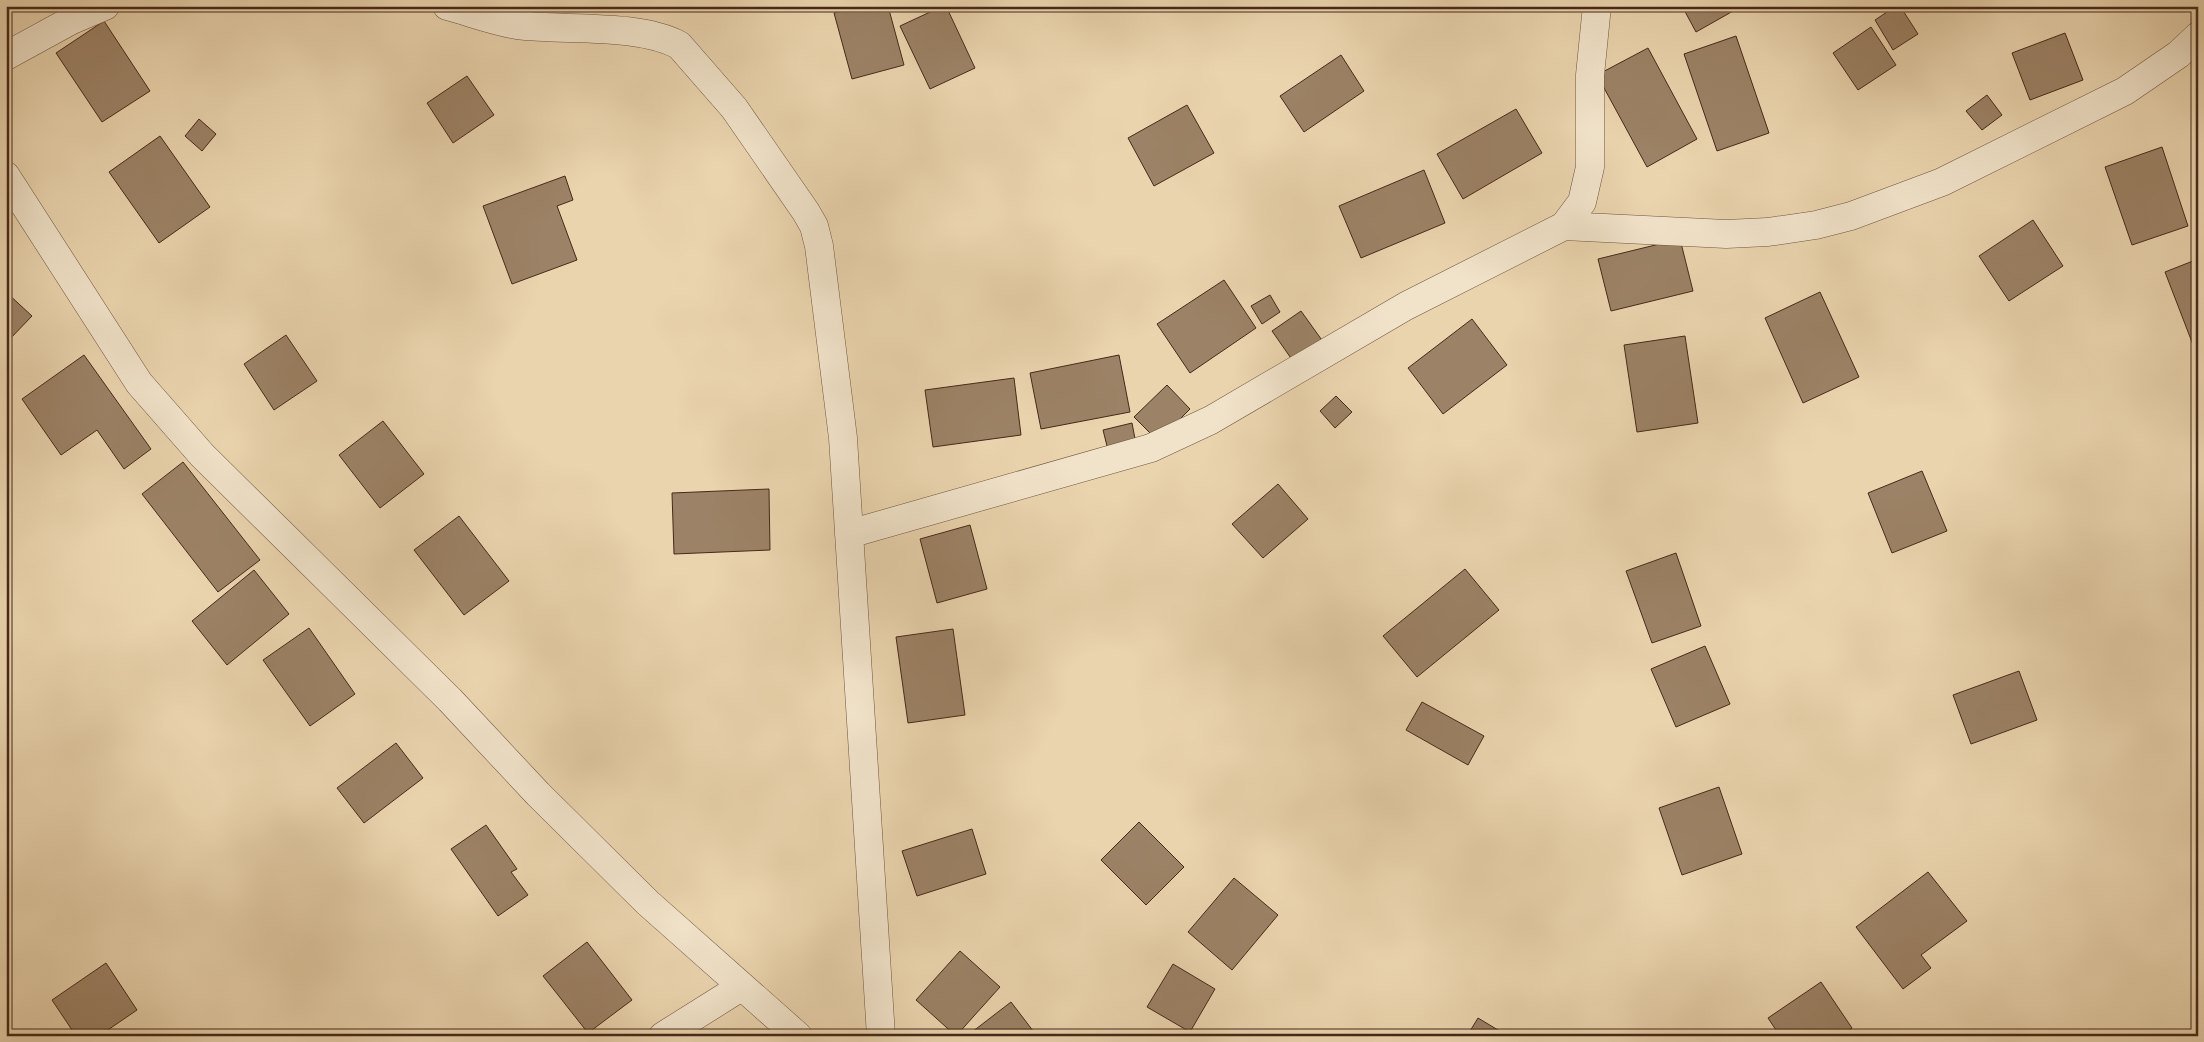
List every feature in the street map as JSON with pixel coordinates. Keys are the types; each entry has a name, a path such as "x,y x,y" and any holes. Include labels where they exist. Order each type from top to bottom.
{"street":[{"path":"6,56 70,21 105,6"},
{"path":"447,6 517,24 644,34 669,40 687,52 734,108 806,212 817,235 843,438 881,1036"},
{"path":"849,534 1160,444 1211,420 1406,306 1564,226 1582,202 1590,167 1590,75 1597,6"},
{"path":"1564,226 1726,234 1768,232 1816,225 1851,216 1942,182 2125,91 2178,54 2198,36"},
{"path":"6,176 139,383 202,455 450,700 538,794 641,896 798,1036"},
{"path":"663,1036 741,987"}],"building":[{"path":"860,6 888,6 904,65 852,79 834,13"},
{"path":"946,6 975,68 930,89 900,26"},
{"path":"1682,6 1742,6 1696,32"},
{"path":"1896,6 1900,6 1918,34 1893,50 1875,20"},
{"path":"104,21 150,91 102,122 56,53"},
{"path":"1871,27 1896,65 1858,90 1833,53"},
{"path":"2065,33 2083,80 2030,100 2012,53"},
{"path":"1736,36 1769,133 1717,151 1684,54"},
{"path":"1648,48 1697,139 1647,167 1597,75"},
{"path":"1341,55 1364,91 1304,132 1280,96"},
{"path":"467,76 494,115 453,143 427,103"},
{"path":"1987,95 2002,115 1982,130 1966,111"},
{"path":"1187,105 1214,153 1154,186 1128,138"},
{"path":"1516,109 1542,153 1463,199 1437,154"},
{"path":"199,119 216,134 202,151 185,136"},
{"path":"160,136 210,207 159,243 109,172"},
{"path":"2162,147 2188,226 2132,245 2105,167"},
{"path":"1424,170 1445,223 1361,258 1339,206"},
{"path":"565,176 573,200 557,206 577,260 512,284 483,206"},
{"path":"2033,220 2063,266 2009,301 1979,256"},
{"path":"1680,239 1693,291 1611,311 1598,259"},
{"path":"2198,259 2198,349 2195,350 2165,272"},
{"path":"1224,280 1256,328 1190,373 1157,324"},
{"path":"6,292 32,316 7,342 6,342"},
{"path":"1820,292 1859,377 1803,403 1765,318"},
{"path":"1270,295 1280,312 1262,324 1251,306"},
{"path":"1301,311 1324,343 1295,364 1272,331"},
{"path":"1472,319 1507,365 1443,414 1408,368"},
{"path":"286,335 317,381 274,410 244,364"},
{"path":"1685,336 1698,423 1637,432 1624,345"},
{"path":"84,355 151,449 124,469 97,430 61,455 22,399"},
{"path":"1119,355 1130,412 1041,429 1030,373"},
{"path":"1014,378 1021,435 933,447 925,390"},
{"path":"1167,385 1190,409 1158,441 1134,417"},
{"path":"1336,396 1352,412 1335,428 1320,411"},
{"path":"383,421 424,474 380,508 339,455"},
{"path":"1132,423 1136,444 1108,450 1103,430"},
{"path":"183,462 260,560 218,592 142,494"},
{"path":"1922,471 1947,531 1892,553 1868,493"},
{"path":"1278,484 1308,519 1263,558 1232,524"},
{"path":"769,489 770,550 674,554 672,493"},
{"path":"459,516 509,581 464,615 414,550"},
{"path":"970,525 987,589 937,603 920,539"},
{"path":"1676,553 1701,626 1652,643 1626,571"},
{"path":"1465,569 1499,610 1417,677 1383,636"},
{"path":"254,570 289,614 227,665 192,621"},
{"path":"309,628 355,694 310,726 263,660"},
{"path":"953,629 965,715 908,723 896,637"},
{"path":"1705,646 1730,704 1676,727 1651,669"},
{"path":"2019,671 2037,720 1971,744 1953,695"},
{"path":"1422,702 1484,736 1468,765 1406,730"},
{"path":"396,743 423,778 364,823 337,788"},
{"path":"1719,787 1742,854 1682,875 1659,808"},
{"path":"1139,822 1184,867 1146,905 1101,860"},
{"path":"486,825 517,869 511,872 528,895 498,916 451,849"},
{"path":"972,829 986,874 917,896 902,851"},
{"path":"1928,872 1967,921 1921,955 1931,968 1903,989 1856,927"},
{"path":"1234,878 1278,915 1232,970 1188,932"},
{"path":"587,942 632,1000 588,1033 543,976"},
{"path":"960,951 1000,987 956,1036 916,1000"},
{"path":"106,963 137,1010 99,1036 76,1036 52,1000"},
{"path":"1173,964 1215,989 1190,1032 1147,1007"},
{"path":"1821,982 1852,1028 1842,1036 1780,1036 1768,1018"},
{"path":"1011,1002 1037,1036 975,1036 972,1032"},
{"path":"1478,1018 1508,1036 1467,1036"}]}
